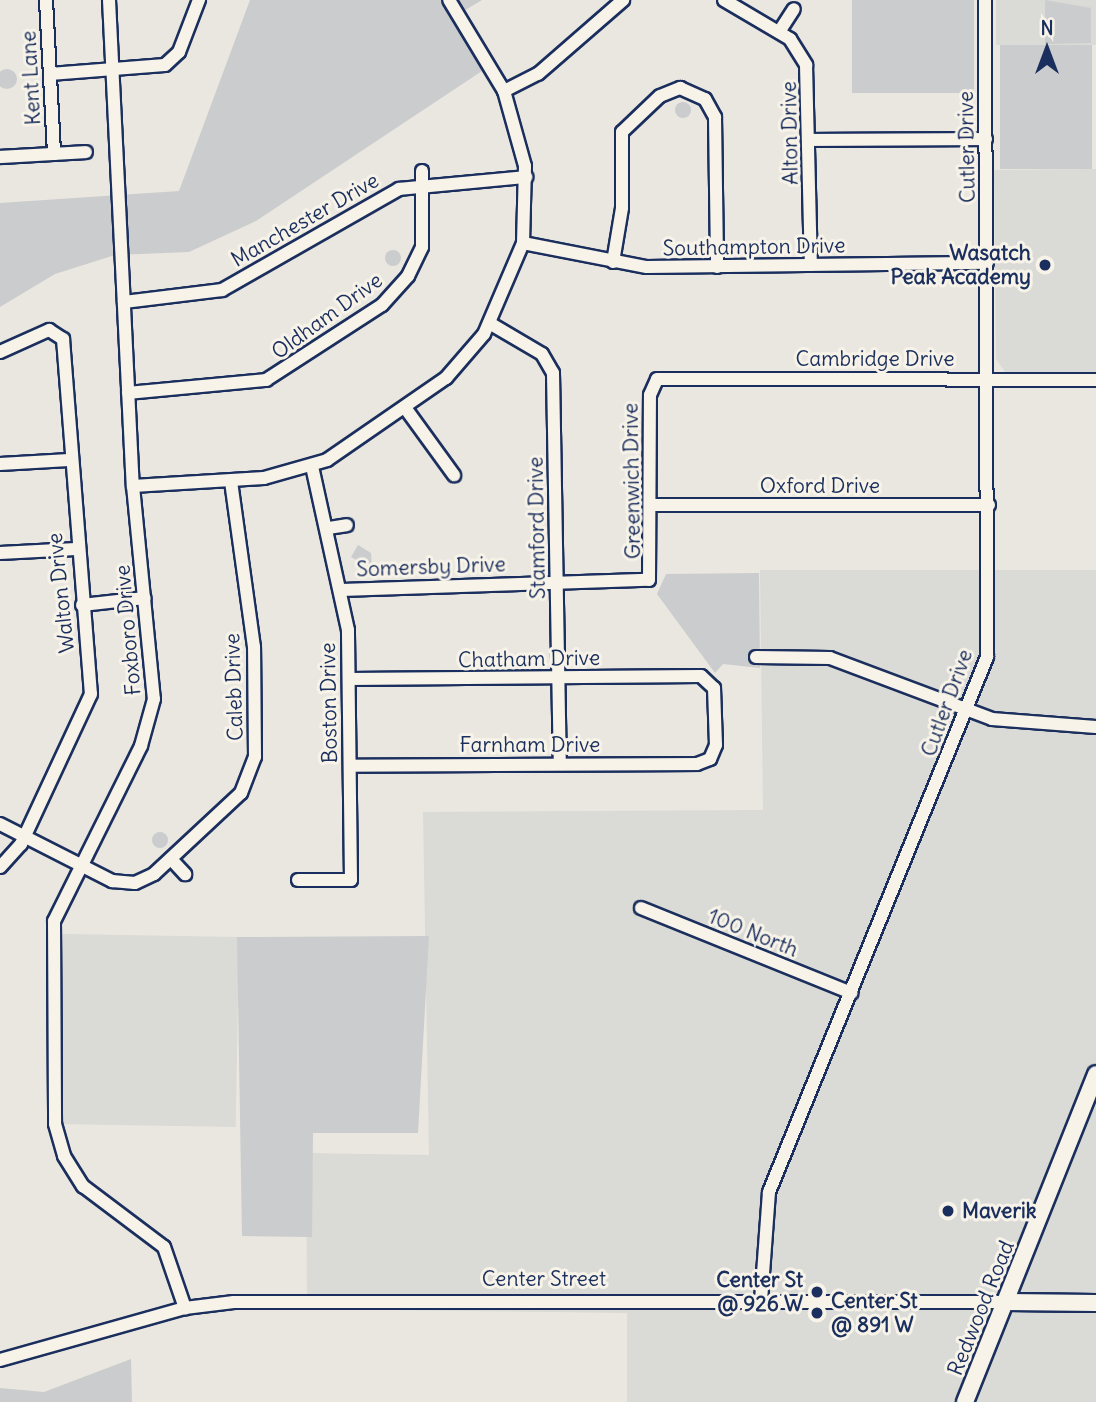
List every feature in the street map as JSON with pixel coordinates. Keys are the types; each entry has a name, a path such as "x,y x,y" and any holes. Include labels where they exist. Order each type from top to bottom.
{"main road":[{"name":"Redwood Road","path":"965,1402 1096,1074"},
{"name":"Center Street","path":"1007,1302 1096,1303"}],"street":[{"name":"Kent Lane","path":"46,0 54,154"},
{"name":"Foxboro Drive","path":"109,0 133,486 145,598 152,716 81,865 53,932 58,1137 83,1186 164,1247 185,1308"},
{"path":"50,74 112,70 169,62 200,0"},
{"path":"133,486 231,481 312,466 406,409 458,366 491,324 523,243 526,177 504,91 449,0"},
{"name":"Alton Drive","path":"724,0 779,32 794,44 808,70 811,265"},
{"name":"Cutler Drive","path":"761,1301 769,1192 967,711 988,647 989,379 985,0"},
{"path":"504,91 538,74 619,1"},
{"path":"779,32 794,9"},
{"path":"613,261 622,208 622,132 660,96 680,88 705,99 715,117 717,267"},
{"path":"809,140 986,139"},
{"path":"0,157 86,152"},
{"name":"Manchester Drive","path":"124,302 215,293 298,251 383,194 423,178 526,177"},
{"name":"Oldham Drive","path":"128,393 266,380 382,305 408,276 422,247 423,178"},
{"name":"Southampton Drive","path":"523,243 613,261 717,267 987,263"},
{"name":"Stamford Drive","path":"491,324 542,354 551,367 560,765"},
{"name":"Walton Drive","path":"0,352 57,331 90,706 25,836 0,867"},
{"name":"Cambridge Drive","path":"653,381 1096,380"},
{"name":"Greenwich Drive","path":"649,580 653,381"},
{"path":"406,409 454,475"},
{"path":"0,464 69,460"},
{"name":"Boston Drive","path":"298,880 351,880 349,680 340,590 329,528 312,466"},
{"name":"Caleb Drive","path":"81,865 129,884 171,859 236,799 254,764 253,637 231,481"},
{"name":"Oxford Drive","path":"651,505 989,505"},
{"path":"329,528 348,525"},
{"path":"0,553 76,549"},
{"name":"Somersby Drive","path":"340,590 649,580"},
{"path":"82,606 145,598"},
{"path":"756,657 839,659 967,711 1022,725 1096,727"},
{"name":"Chatham Drive","path":"349,680 709,680 715,733 710,759"},
{"name":"Farnham Drive","path":"350,766 560,765 710,759"},
{"path":"0,824 81,865"},
{"path":"171,859 185,874"},
{"name":"100 North","path":"641,908 851,993"},
{"name":"Center Street","path":"0,1360 185,1308 381,1299 1007,1302"}],"shaded area":[{"path":"250,0 482,0 452,18 485,69 256,221 189,252 115,255 55,274 0,307 0,203 179,191"},
{"path":"852,0 974,0 974,93 852,93"},
{"path":"996,0 1096,0 1096,45 996,45"},
{"path":"1045,0 1091,8 1091,43 1045,44"},
{"path":"1000,45 1092,45 1092,169 1000,169"},
{"path":"3,69 11,69 17,79 11,89 3,89 -3,83 -3,75"},
{"path":"680,102 686,102 691,110 689,116 680,118 675,113 675,107"},
{"name":"Wasatch Peak Academy","path":"1096,169 1096,373 1005,372 996,359 994,170"},
{"path":"393,250 399,252 399,264 393,266 387,264 385,258 387,252"},
{"path":"358,545 371,553 372,569 351,557"},
{"path":"760,570 1096,570 1096,1402 627,1402 627,1313 307,1309 306,1153 429,1155 423,812 763,810"},
{"path":"759,573 760,668 723,664 715,673 657,594 666,574"},
{"path":"160,832 166,834 166,846 160,848 154,846 152,840 154,834"},
{"path":"63,934 239,937 236,1127 60,1124"},
{"path":"429,936 418,1133 313,1133 312,1237 242,1236 237,937"},
{"path":"131,1359 132,1402 0,1402 0,1388 44,1392"}],"place":[{"name":"Wasatch Peak Academy","path":"1045,265"},
{"name":"Maverik","path":"948,1211"},
{"name":"Center St @ 926 W","path":"817,1292"},
{"name":"Center St @ 891 W","path":"817,1313"}]}
